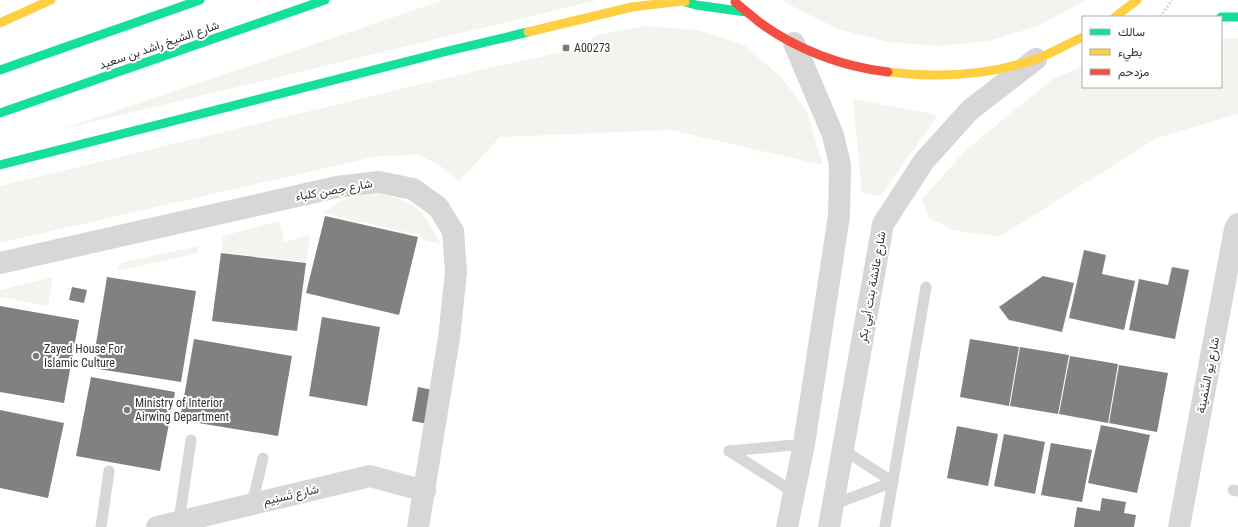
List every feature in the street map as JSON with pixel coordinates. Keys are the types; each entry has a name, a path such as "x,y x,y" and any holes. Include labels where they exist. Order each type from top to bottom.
{"main road":[{"path":"0,22 51,0"},
{"path":"0,70 200,0"},
{"name":"شارع الشيخ راشد بن سعيد","path":"0,114 325,0"},
{"path":"733,0 769,29 794,43 832,59 873,70 914,76 956,76 997,70 1037,58 1082,37"},
{"path":"1116,16 1137,0"},
{"path":"0,165 448,51 632,7 682,1 696,5 746,12"},
{"path":"1222,17 1238,17"}],"street":[{"path":"787,527 804,444 839,216 840,165 833,135 794,43"},
{"name":"شارع عائشة بنت أبي بكر","path":"829,527 883,224 924,161 970,110 1037,58"},
{"name":"شارع حِصن كلباء","path":"0,262 337,187 379,182 413,189 438,207 453,231 456,272 448,338 425,491 418,527"},
{"name":"شارع يَو السِّمَينة","path":"1180,527 1235,229 1238,224"},
{"name":"شارع تَسنِيم","path":"157,527 370,476 425,491"}],"lane":[{"path":"885,527 926,287"},
{"path":"180,522 191,440"},
{"path":"794,492 729,451 804,444"},
{"path":"842,449 893,482"},
{"path":"252,504 263,458"},
{"path":"101,527 109,471"},
{"path":"832,505 893,482"}],"path":[{"path":"1161,16 1172,0"}],"shaded area":[{"path":"444,0 598,0 59,130"},
{"path":"783,0 1086,0 1038,26 989,41 938,46 887,42 838,29"},
{"path":"645,26 698,30 744,45 781,77 807,111 823,165 670,130 500,137 459,181 442,167 419,155 378,156 0,243 0,186 488,68 576,49 597,35"},
{"path":"1222,38 1238,38 1238,114 1157,138 999,237 954,230 929,218 922,199 967,149 1053,79 1082,66 1082,88 1222,88"},
{"path":"853,99 938,115 880,196 862,193"},
{"path":"380,194 403,201 416,208 427,220 441,244 423,240 419,235 323,213 340,201 361,196"},
{"path":"279,221 284,242 310,235 306,262 221,252 223,236"},
{"path":"197,246 199,253 117,271 121,263"},
{"path":"53,277 48,306 0,297 0,290"}],"building":[{"path":"325,216 418,237 399,315 306,293"},
{"path":"1084,250 1106,255 1102,274 1135,281 1124,330 1069,318"},
{"path":"221,253 306,263 297,331 212,321"},
{"path":"1172,267 1189,270 1175,339 1129,330 1139,279 1168,285"},
{"path":"1043,276 1074,283 1062,332 1009,320 999,307"},
{"path":"107,277 196,291 181,382 92,368"},
{"path":"72,287 87,290 84,303 69,300"},
{"name":"Zayed House For Islamic Culture","path":"0,306 79,320 64,403 0,392"},
{"path":"322,317 380,327 367,406 309,396"},
{"path":"194,339 292,356 278,436 180,420"},
{"path":"970,339 1019,347 1009,406 960,397"},
{"path":"1020,347 1069,355 1058,414 1010,406"},
{"path":"1070,356 1118,364 1108,423 1059,414"},
{"path":"1119,365 1168,373 1157,432 1109,423"},
{"path":"91,377 175,392 160,471 76,456"},
{"path":"418,387 433,390 428,424 412,421"},
{"path":"0,410 64,423 48,498 0,488"},
{"path":"1101,425 1150,435 1137,493 1088,483"},
{"path":"957,426 998,434 988,486 947,478"},
{"path":"1004,434 1045,442 1035,494 994,486"},
{"path":"1051,443 1092,450 1082,502 1041,495"},
{"path":"1102,498 1126,502 1124,513 1136,515 1134,527 1074,527 1077,507 1100,511"}],"traffic: fast":[{"path":"0,70 200,0"},
{"path":"0,113 325,0"},
{"path":"685,2 746,12"},
{"path":"1222,17 1238,17"},
{"path":"0,165 528,32"}],"traffic: slow":[{"path":"0,23 51,0"},
{"path":"1116,16 1137,0"},
{"path":"528,32 632,7 682,1 685,2"},
{"path":"888,72 944,75 1000,69 1036,59 1082,37"}],"traffic: jam":[{"path":"735,2 773,32 804,48 854,66 888,72"}],"place":[{"name":"A00273","path":"566,48"},
{"name":"Zayed House For Islamic Culture","path":"36,356"},
{"name":"Ministry of Interior Airwing Department","path":"127,410"}]}
